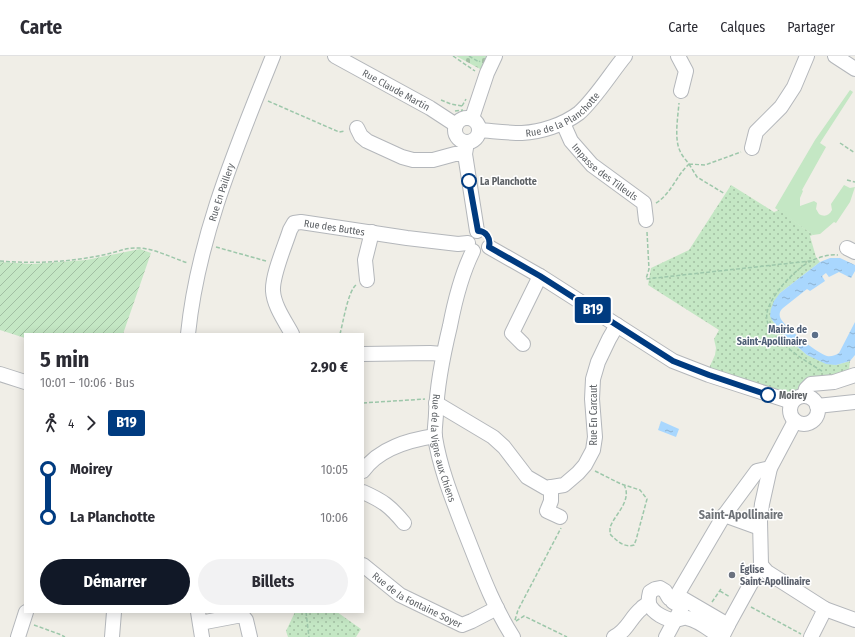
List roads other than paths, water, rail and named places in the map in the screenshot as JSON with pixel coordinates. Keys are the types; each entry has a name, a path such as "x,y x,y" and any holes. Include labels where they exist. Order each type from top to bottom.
{"street":[{"name":"Rue En Paillery","path":"188,333 204,244 227,172 273,56"},
{"name":"Rue Claude Martin","path":"335,56 430,108 456,125"},
{"path":"357,128 361,136 368,141 408,159 426,161 455,154 466,148 478,134 475,119 487,73 495,56"},
{"name":"Rue de la Planchotte","path":"475,119 522,133 544,130 563,123 579,113 600,89 625,56"},
{"path":"678,56 686,71 680,91"},
{"path":"752,148 756,132 782,107 794,87 807,56"},
{"path":"835,56 855,69"},
{"path":"475,119 461,119 456,125 455,132 463,141 466,148 478,231"},
{"name":"Impasse des Tilleuls","path":"563,123 570,141 592,165 644,203 646,220"},
{"name":"Rue des Buttes","path":"291,333 274,298 274,284 290,230 294,223 298,222 372,232 471,247"},
{"path":"478,231 484,232 488,237 490,244 489,247 484,252 480,253 471,247 468,240 472,234 478,231"},
{"path":"367,280 365,260 372,232"},
{"name":"Rue de la Vigne aux Chiens","path":"471,247 458,289 443,354 436,400 435,436 439,458 478,566 497,608 512,629"},
{"path":"489,247 540,276 673,361 709,375 792,402"},
{"path":"523,344 512,333 540,276"},
{"name":"Rue En Carcaut","path":"551,487 564,485 578,473 585,465 593,450 595,437 592,412 593,379 598,362 617,325"},
{"path":"364,354 443,354"},
{"path":"0,374 24,382"},
{"path":"804,396 806,388 811,384 834,382 855,375"},
{"path":"804,396 812,399 817,406 817,414 812,421 803,424 795,421 790,414 790,410 792,402 797,397 804,396"},
{"path":"436,400 493,437 504,447 527,478 546,488 551,487 551,501 547,511 560,517"},
{"path":"817,406 855,402"},
{"path":"723,633 761,565 760,528 762,504 770,468 795,421"},
{"path":"364,470 378,455 396,446 417,438 435,436"},
{"path":"666,637 682,607 673,602 724,515 757,471 770,468"},
{"path":"364,492 383,501 404,523"},
{"path":"724,515 760,528"},
{"path":"761,565 767,572 825,609 855,620"},
{"name":"Rue de la Fontaine Soyer","path":"364,566 400,595 460,631 472,621 497,608"},
{"path":"660,588 665,591 669,598 675,600 680,597 706,612 723,633 686,618 675,620 667,619 651,608 649,603 650,592 660,588"},
{"path":"614,637 620,634 640,609 649,603"},
{"path":"811,637 825,609"},
{"path":"112,637 114,613"},
{"path":"202,637 199,618 242,615 246,620 250,637"},
{"path":"18,637 24,616"}],"water":[{"path":"830,258 840,258 855,265 855,271 851,278 839,272 829,277 826,273 822,276 825,281 810,291 807,289 783,308 780,311 780,317 793,332 809,345 822,354 829,356 839,353 855,322 855,355 850,361 836,365 826,364 807,355 785,336 770,316 774,301 780,293 820,262"},
{"path":"661,421 679,429 676,437 658,430"}],"place":[{"name":"La Planchotte","path":"469,181"},
{"name":"Mairie de Saint-Apollinaire","path":"815,335"},
{"name":"Moirey","path":"768,395"},
{"name":"Église Saint-Apollinaire","path":"732,575"}],"district":[{"name":"Saint-Apollinaire","path":"741,515"}]}
